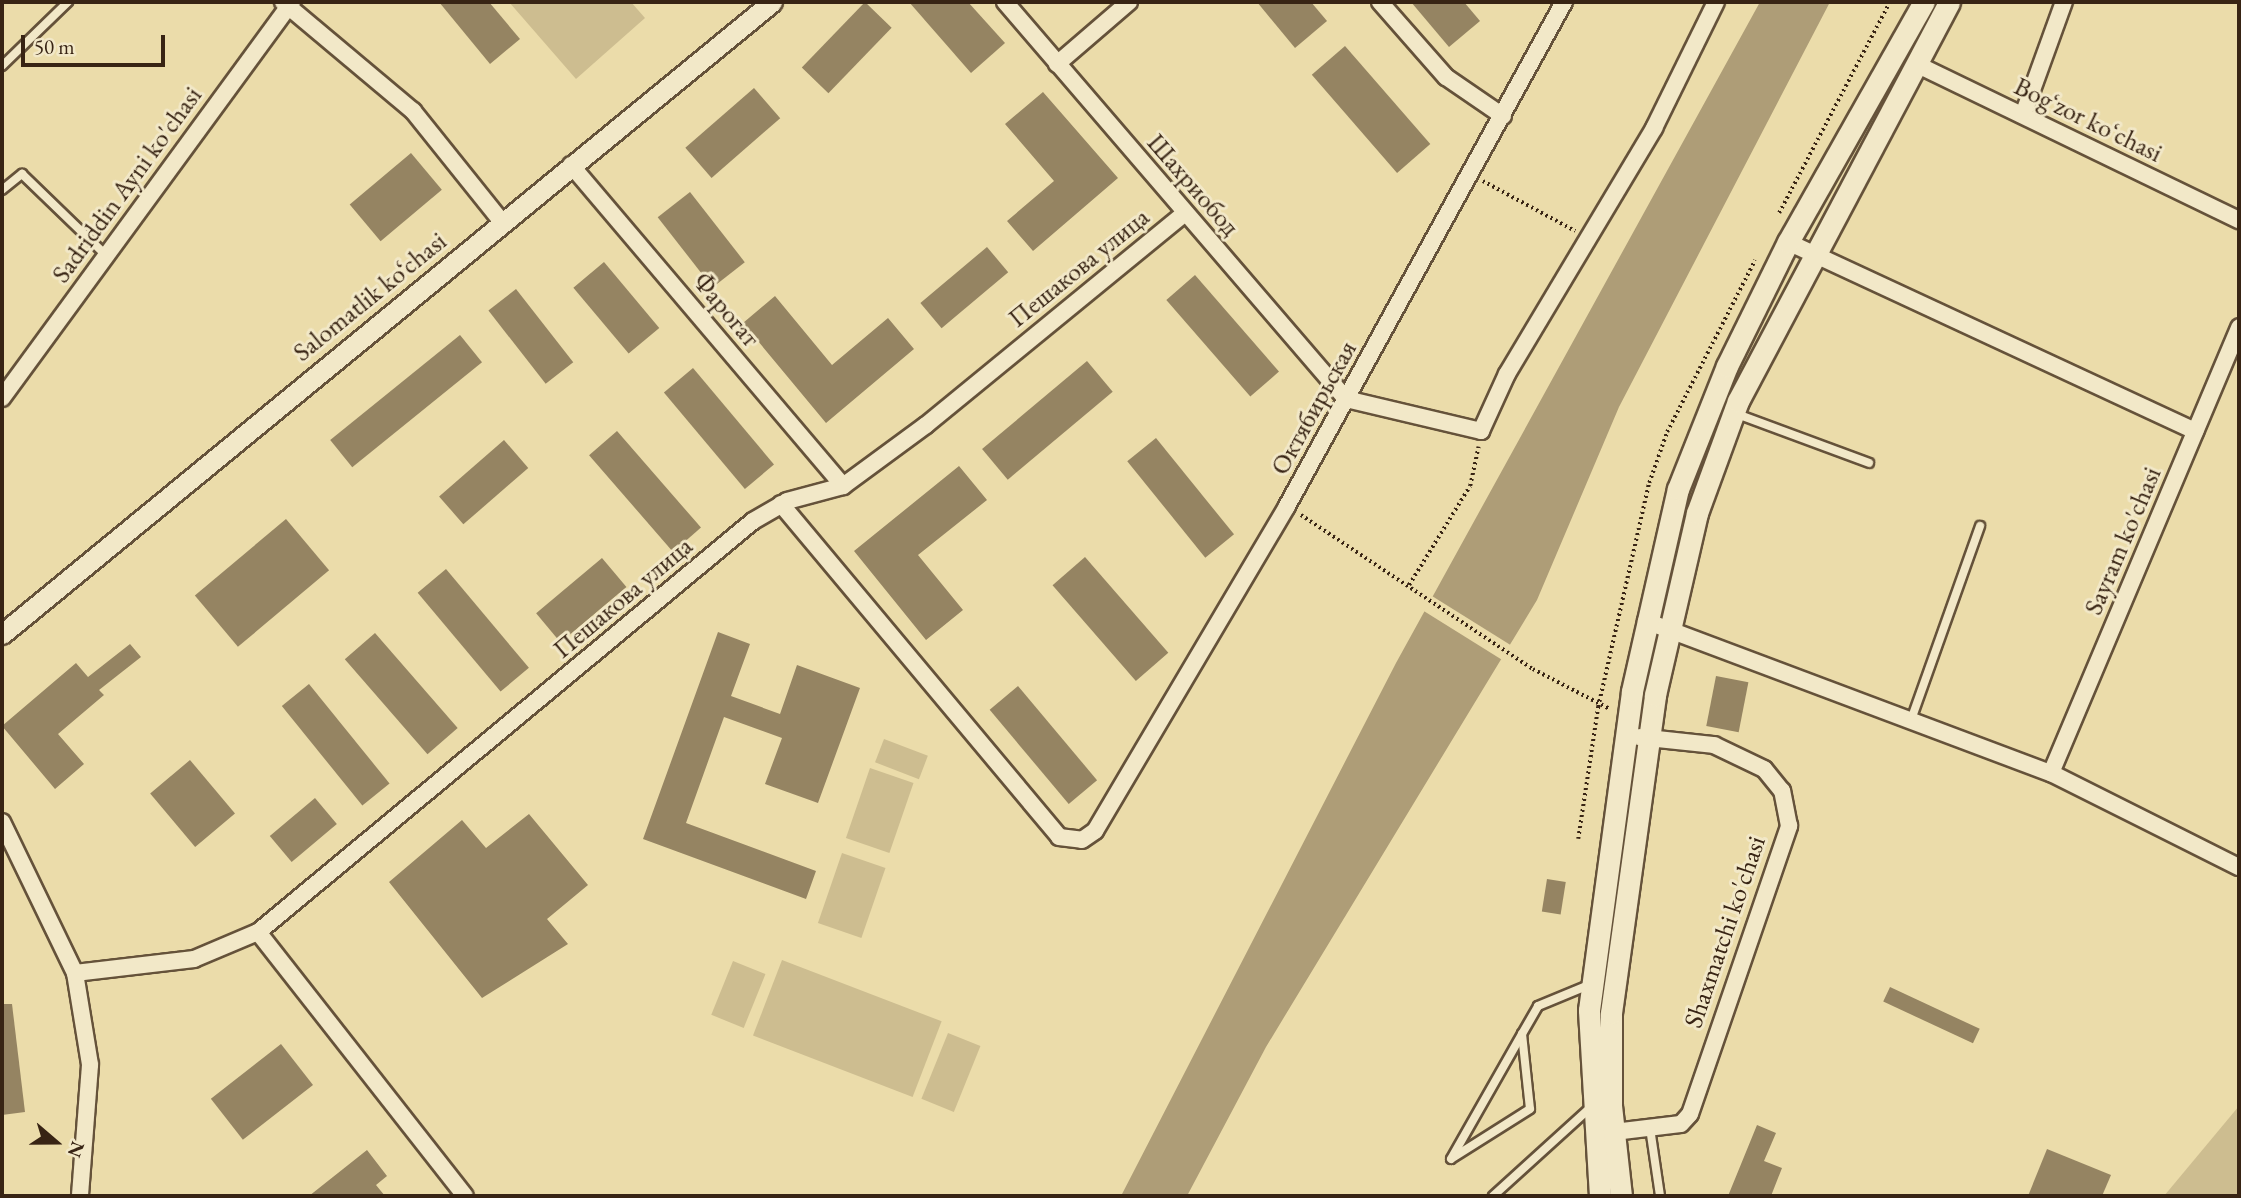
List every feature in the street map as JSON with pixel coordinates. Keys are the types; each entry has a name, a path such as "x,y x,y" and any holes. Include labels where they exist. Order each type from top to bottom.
{"main road":[{"path":"1620,1196 1614,1132 1602,1106 1592,984 1629,711 1646,621 1678,489 1727,366 1787,242 1924,2"},
{"path":"1600,1196 1602,1106 1611,1013 1649,738 1669,630 1697,513 1733,413 1812,253 1949,2"}],"street":[{"name":"Salomatlik ko‘chasi","path":"2,634 772,2"},
{"name":"Шахриобод","path":"1005,2 1346,399"},
{"path":"1057,64 1129,2"},
{"path":"1380,2 1446,77 1503,116"},
{"name":"Октябирьская","path":"781,505 1059,837 1082,840 1096,831 1287,506 1472,175 1564,2"},
{"path":"1346,399 1481,431 1507,374 1654,128 1716,2"},
{"path":"2023,115 2064,2"},
{"path":"288,3 413,111 502,222"},
{"name":"Sadriddin Ayni ko'chasi","path":"2,398 288,3"},
{"name":"Bogʻzor koʻchasi","path":"1916,64 2239,220"},
{"name":"Фарогат","path":"571,165 843,486"},
{"name":"Пешакова улица","path":"75,973 194,960 258,932 753,521 781,505 843,486 926,425 1185,213"},
{"path":"1787,242 2195,431"},
{"name":"Sayram ko'chasi","path":"2051,773 2239,327"},
{"path":"1646,621 2051,773 2237,860"},
{"name":"Shaxmatchi ko'chasi","path":"1614,1132 1681,1124 1690,1114 1788,826 1782,791 1764,769 1714,745 1626,734"},
{"path":"2,822 75,973 90,1065 80,1196"},
{"path":"258,932 465,1196"}],"lane":[{"path":"2,66 68,2"},
{"path":"2,190 22,174 106,255"},
{"path":"1733,413 1869,463"},
{"path":"1911,720 1980,526"},
{"path":"1522,1034 1530,1109 1451,1159 1496,1079 1538,1006 1592,984"},
{"path":"1493,1196 1602,1106"},
{"path":"1650,1128 1660,1196"}],"path":[{"path":"1472,175 1587,237"},
{"path":"1409,585 1470,486 1481,431"},
{"path":"1287,506 1409,585 1427,602 1533,669 1598,707 1629,711"},
{"path":"1578,839 1598,707"}],"shaded area":[{"path":"509,2 631,2 645,18 576,79"},
{"path":"1760,2 1830,2 1619,407 1537,600 1266,1047 1187,1196 1121,1196 1396,663"},
{"path":"884,739 928,756 919,779 875,762"},
{"path":"870,768 913,783 889,853 846,838"},
{"path":"842,853 885,868 861,938 818,923"},
{"path":"782,960 942,1021 913,1097 753,1036"},
{"path":"733,961 765,974 744,1028 711,1015"},
{"path":"948,1033 980,1046 954,1112 921,1099"},
{"path":"2239,1106 2239,1196 2164,1196"}],"pier":[{"path":"1432,596 1512,646 1503,660 1423,610"}],"building":[{"path":"439,2 489,2 520,39 490,64"},
{"path":"865,2 892,28 828,93 802,67"},
{"path":"909,2 968,2 1005,43 971,73"},
{"path":"1257,2 1311,2 1327,21 1295,48"},
{"path":"1411,2 1464,2 1480,21 1449,47"},
{"path":"1345,46 1430,144 1397,173 1312,75"},
{"path":"754,88 780,118 712,178 685,148"},
{"path":"1043,92 1118,178 1033,251 1007,221 1054,181 1005,124"},
{"path":"411,153 442,190 381,241 350,204"},
{"path":"690,192 745,262 712,287 658,217"},
{"path":"987,247 1008,272 942,328 920,303"},
{"path":"604,262 659,328 629,354 573,288"},
{"path":"1195,275 1279,372 1250,397 1166,300"},
{"path":"516,289 573,362 546,384 488,311"},
{"path":"775,296 832,365 888,318 914,349 826,423 743,323"},
{"path":"460,335 482,362 352,467 330,440"},
{"path":"1087,361 1113,392 1008,480 982,449"},
{"path":"693,368 774,465 745,489 664,392"},
{"path":"617,431 701,528 673,552 589,455"},
{"path":"1156,438 1234,534 1205,558 1127,461"},
{"path":"504,440 528,468 463,524 439,496"},
{"path":"959,466 987,500 918,555 963,610 926,640 854,551"},
{"path":"286,519 329,570 238,647 195,595"},
{"path":"1085,557 1168,653 1136,681 1053,585"},
{"path":"602,558 626,587 561,642 536,613"},
{"path":"446,569 529,668 501,692 418,593"},
{"path":"718,632 750,644 731,696 780,714 797,665 860,688 818,803 765,784 782,738 724,717 686,823 816,871 806,899 643,839"},
{"path":"375,633 458,728 427,754 345,659"},
{"path":"130,644 141,657 99,690 104,695 58,734 84,764 55,789 2,726 76,663 88,677"},
{"path":"1716,676 1748,682 1739,732 1706,726"},
{"path":"309,684 390,783 362,806 282,706"},
{"path":"1018,686 1097,780 1069,804 990,710"},
{"path":"190,760 235,814 195,847 150,793"},
{"path":"315,798 337,824 292,862 270,836"},
{"path":"529,814 588,885 547,919 568,944 482,998 389,882 462,820 486,848"},
{"path":"1547,879 1566,882 1561,915 1542,912"},
{"path":"1890,987 1980,1029 1973,1043 1883,1002"},
{"path":"2,1004 12,1004 25,1112 2,1115"},
{"path":"281,1044 313,1085 243,1140 211,1099"},
{"path":"1757,1125 1776,1133 1764,1161 1782,1168 1771,1196 1728,1196"},
{"path":"2047,1149 2111,1175 2102,1196 2028,1196"},
{"path":"367,1150 387,1176 376,1185 385,1196 309,1196"}]}
